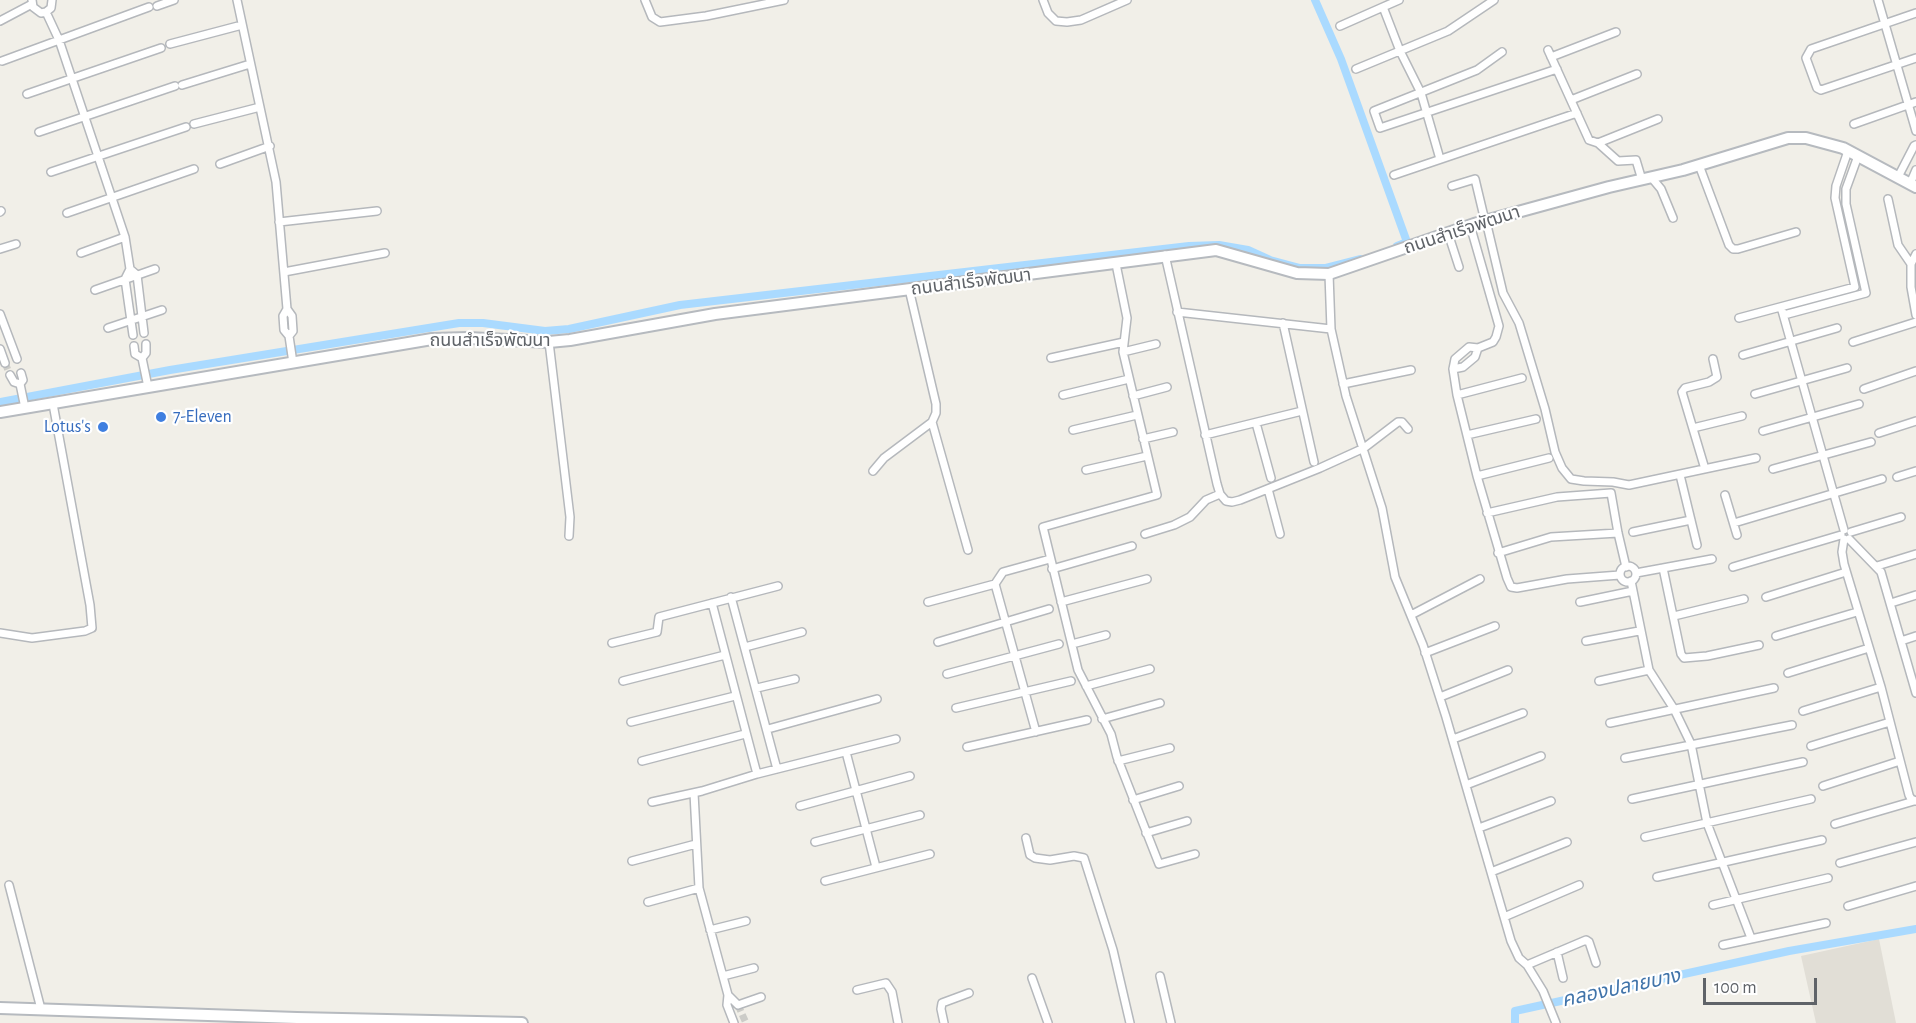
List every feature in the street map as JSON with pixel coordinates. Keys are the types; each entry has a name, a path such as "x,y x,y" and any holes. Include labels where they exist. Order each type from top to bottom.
{"street":[{"path":"0,21 32,2 38,12 46,12 51,8 52,0"},
{"path":"2,60 174,0"},
{"path":"237,0 276,182 287,309 292,316 293,331 290,338 292,358"},
{"path":"645,0 652,17 660,22 706,16 784,0"},
{"path":"1043,0 1048,13 1056,21 1067,22 1081,20 1127,0"},
{"path":"1340,26 1399,0"},
{"path":"1356,69 1448,31 1494,0"},
{"path":"1878,0 1916,131"},
{"path":"1383,7 1400,51 1421,93 1440,159"},
{"path":"46,12 59,40 125,237 130,269 126,279 133,335"},
{"path":"1916,13 1811,49 1806,58 1817,88 1821,90 1916,58"},
{"path":"170,44 242,25"},
{"path":"1616,32 1549,53 1589,140 1598,143 1618,161 1636,160 1646,178 1661,189 1673,218"},
{"path":"27,94 161,48"},
{"path":"1502,52 1477,70 1374,111 1380,128 1557,69"},
{"path":"39,132 178,85 250,64"},
{"path":"1571,100 1637,74"},
{"path":"1854,124 1916,102"},
{"path":"194,124 260,107"},
{"path":"1394,175 1577,113"},
{"path":"1598,143 1658,119"},
{"path":"51,172 186,127"},
{"name":"ถนนสำเร็จพัฒนา","path":"0,412 24,404 53,404 147,383 292,358 432,339 468,338 549,342 570,340 715,314 1116,264 1165,255 1216,250 1297,273 1329,274 1470,225 1699,165 1788,138 1806,138 1826,142 1853,153 1913,185"},
{"path":"220,164 270,146"},
{"path":"1898,177 1915,146"},
{"path":"1853,153 1846,189 1846,204 1866,293"},
{"path":"1853,153 1836,186 1835,198 1855,287"},
{"path":"1699,165 1729,245 1733,249 1796,232"},
{"path":"67,213 194,169"},
{"path":"1913,185 1916,170"},
{"path":"1452,186 1475,180 1503,293 1520,322 1555,452 1562,468 1571,479 1613,482 1621,485 1756,458"},
{"path":"1888,199 1898,245 1911,264"},
{"path":"279,222 377,211"},
{"path":"1470,225 1499,326 1497,337 1492,342 1478,348 1469,347 1455,359 1453,369 1477,477 1498,553 1511,587 1620,575"},
{"path":"1448,233 1459,267"},
{"path":"1844,238 1853,235"},
{"path":"81,253 125,237"},
{"path":"0,249 16,244"},
{"path":"284,272 385,254"},
{"path":"1916,254 1911,264 1911,287 1916,315"},
{"path":"1165,255 1205,435 1220,494 1226,501 1233,502 1268,489 1364,448 1398,422 1402,422 1408,429"},
{"path":"1116,264 1127,318 1123,352 1157,495 1043,527 1078,670 1111,734 1118,761 1159,864 1195,854"},
{"path":"130,269 137,275 144,333"},
{"path":"94,290 155,269"},
{"path":"1329,274 1331,329 1343,384 1382,508 1395,577 1440,697 1511,941 1519,958 1527,965 1543,991 1556,1023"},
{"path":"1739,318 1855,287 1866,293"},
{"path":"873,471 884,458 932,422 936,413 936,404 909,289"},
{"path":"1784,315 1866,293"},
{"path":"1781,306 1846,535 1881,572 1914,679 1916,693"},
{"path":"108,328 162,310"},
{"path":"1177,312 1331,329"},
{"path":"0,314 17,359"},
{"path":"1853,342 1916,322"},
{"path":"1283,323 1314,462"},
{"path":"1743,355 1837,328"},
{"path":"549,342 570,517 569,536"},
{"path":"1051,358 1124,342"},
{"path":"142,360 146,353 146,344"},
{"path":"1123,352 1156,344"},
{"path":"135,346 135,354 142,360 147,383"},
{"path":"1453,369 1463,367 1475,357 1478,348"},
{"path":"0,349 5,363"},
{"path":"1705,469 1682,392 1685,388 1717,378 1713,359"},
{"path":"1755,394 1847,368"},
{"path":"1343,384 1411,370"},
{"path":"1864,389 1916,371"},
{"path":"21,373 24,404"},
{"path":"10,375 14,382 21,386"},
{"path":"1457,395 1522,378"},
{"path":"1063,395 1129,379"},
{"path":"1133,396 1167,387"},
{"path":"0,633 32,638 85,631 92,628 90,605 53,404"},
{"path":"1763,431 1858,404"},
{"path":"1205,435 1302,411"},
{"path":"1073,429 1137,415"},
{"path":"1693,428 1742,416"},
{"path":"1467,435 1536,419"},
{"path":"1879,433 1916,421"},
{"path":"932,422 968,550"},
{"path":"1256,423 1271,477"},
{"path":"1143,439 1173,432"},
{"path":"1773,469 1871,442"},
{"path":"1086,470 1148,456"},
{"path":"1477,477 1549,458"},
{"path":"1897,477 1916,471"},
{"path":"1680,475 1697,545"},
{"path":"1734,523 1882,479"},
{"path":"1268,489 1280,534"},
{"path":"1487,513 1557,497 1611,493 1626,567"},
{"path":"1145,534 1174,525 1190,517 1206,501 1220,494"},
{"path":"1725,495 1737,535"},
{"path":"1733,567 1901,517"},
{"path":"1633,532 1691,520"},
{"path":"1498,553 1551,537 1618,533"},
{"path":"1835,824 1915,801 1909,795 1881,687 1846,572 1842,552 1846,535"},
{"path":"1052,569 1132,546"},
{"path":"1877,566 1916,554"},
{"path":"928,602 995,584 1003,572 1050,559"},
{"path":"1636,573 1712,559"},
{"path":"1620,575 1621,570 1626,567 1632,567 1636,573"},
{"path":"1663,568 1681,654 1684,658 1707,656 1759,645"},
{"path":"1766,597 1846,572"},
{"path":"1631,581 1636,573"},
{"path":"1620,575 1624,580 1631,581"},
{"path":"1061,602 1147,579"},
{"path":"1411,615 1480,579"},
{"path":"1631,581 1639,631 1649,670 1674,709 1691,744 1707,823 1751,938"},
{"path":"995,584 1036,732"},
{"path":"612,643 657,632 659,616 778,586"},
{"path":"1580,602 1633,591"},
{"path":"1891,603 1916,595"},
{"path":"731,597 777,769"},
{"path":"1674,616 1744,600"},
{"path":"712,603 757,774"},
{"path":"938,642 1049,609"},
{"path":"1776,636 1857,612"},
{"path":"1425,653 1496,626"},
{"path":"1586,641 1639,631"},
{"path":"744,647 802,632"},
{"path":"1072,644 1106,635"},
{"path":"1901,640 1916,636"},
{"path":"947,674 1059,644"},
{"path":"1788,673 1869,648"},
{"path":"623,681 724,655"},
{"path":"1086,686 1150,669"},
{"path":"1440,697 1508,670"},
{"path":"1599,681 1649,670"},
{"path":"757,688 795,679"},
{"path":"956,708 1071,681"},
{"path":"1803,711 1881,687"},
{"path":"1610,723 1774,688"},
{"path":"631,722 735,696"},
{"path":"768,729 877,699"},
{"path":"1102,719 1160,703"},
{"path":"1453,739 1523,713"},
{"path":"967,747 1087,720"},
{"path":"1810,747 1890,722"},
{"path":"1625,758 1792,725"},
{"path":"642,761 745,734"},
{"path":"652,802 896,739"},
{"path":"1118,761 1170,748"},
{"path":"846,752 876,867"},
{"path":"1466,784 1541,756"},
{"path":"1822,786 1900,761"},
{"path":"1632,799 1803,762"},
{"path":"800,806 910,776"},
{"path":"1133,800 1179,786"},
{"path":"694,793 699,888 728,995 727,1005 734,1023"},
{"path":"1645,837 1811,799"},
{"path":"1479,828 1551,801"},
{"path":"815,842 920,815"},
{"path":"1146,833 1187,821"},
{"path":"1026,838 1030,855 1035,858 1050,860 1074,856 1084,858 1113,950 1130,1023"},
{"path":"1657,877 1822,840"},
{"path":"1491,872 1567,842"},
{"path":"1840,863 1916,842"},
{"path":"632,861 696,844"},
{"path":"825,881 930,854"},
{"path":"1713,905 1828,878"},
{"path":"9,885 41,1009"},
{"path":"1504,917 1579,885"},
{"path":"1848,906 1916,885"},
{"path":"648,902 699,888"},
{"path":"710,930 746,921"},
{"path":"1723,945 1827,923"},
{"path":"1527,965 1588,940 1596,963"},
{"path":"1557,952 1563,978"},
{"path":"723,976 754,968"},
{"path":"1160,976 1171,1023"},
{"path":"1032,978 1048,1023"},
{"path":"857,990 886,983 892,992 898,1023"},
{"path":"944,1023 942,1003 969,993"},
{"path":"728,995 738,1005 761,997"},
{"path":"0,1008 522,1023"}],"shaded area":[{"path":"1879,939 1896,1023 1816,1023 1801,956"}],"waterway":[{"path":"1315,0 1341,59 1407,242 1397,246"},
{"path":"0,402 170,370 459,323 483,323 545,331 569,329 680,305 1189,246 1219,245 1248,250 1270,260 1300,268 1325,268 1360,259"},
{"name":"คลองปลายบาง","path":"1515,1023 1515,1011 1789,951 1916,929"}],"tunnel":[{"path":"5,363 10,375"},
{"path":"738,1005 746,1023"}],"place":[{"name":"7-Eleven","path":"161,417"},
{"name":"Lotus's","path":"103,427"}]}
